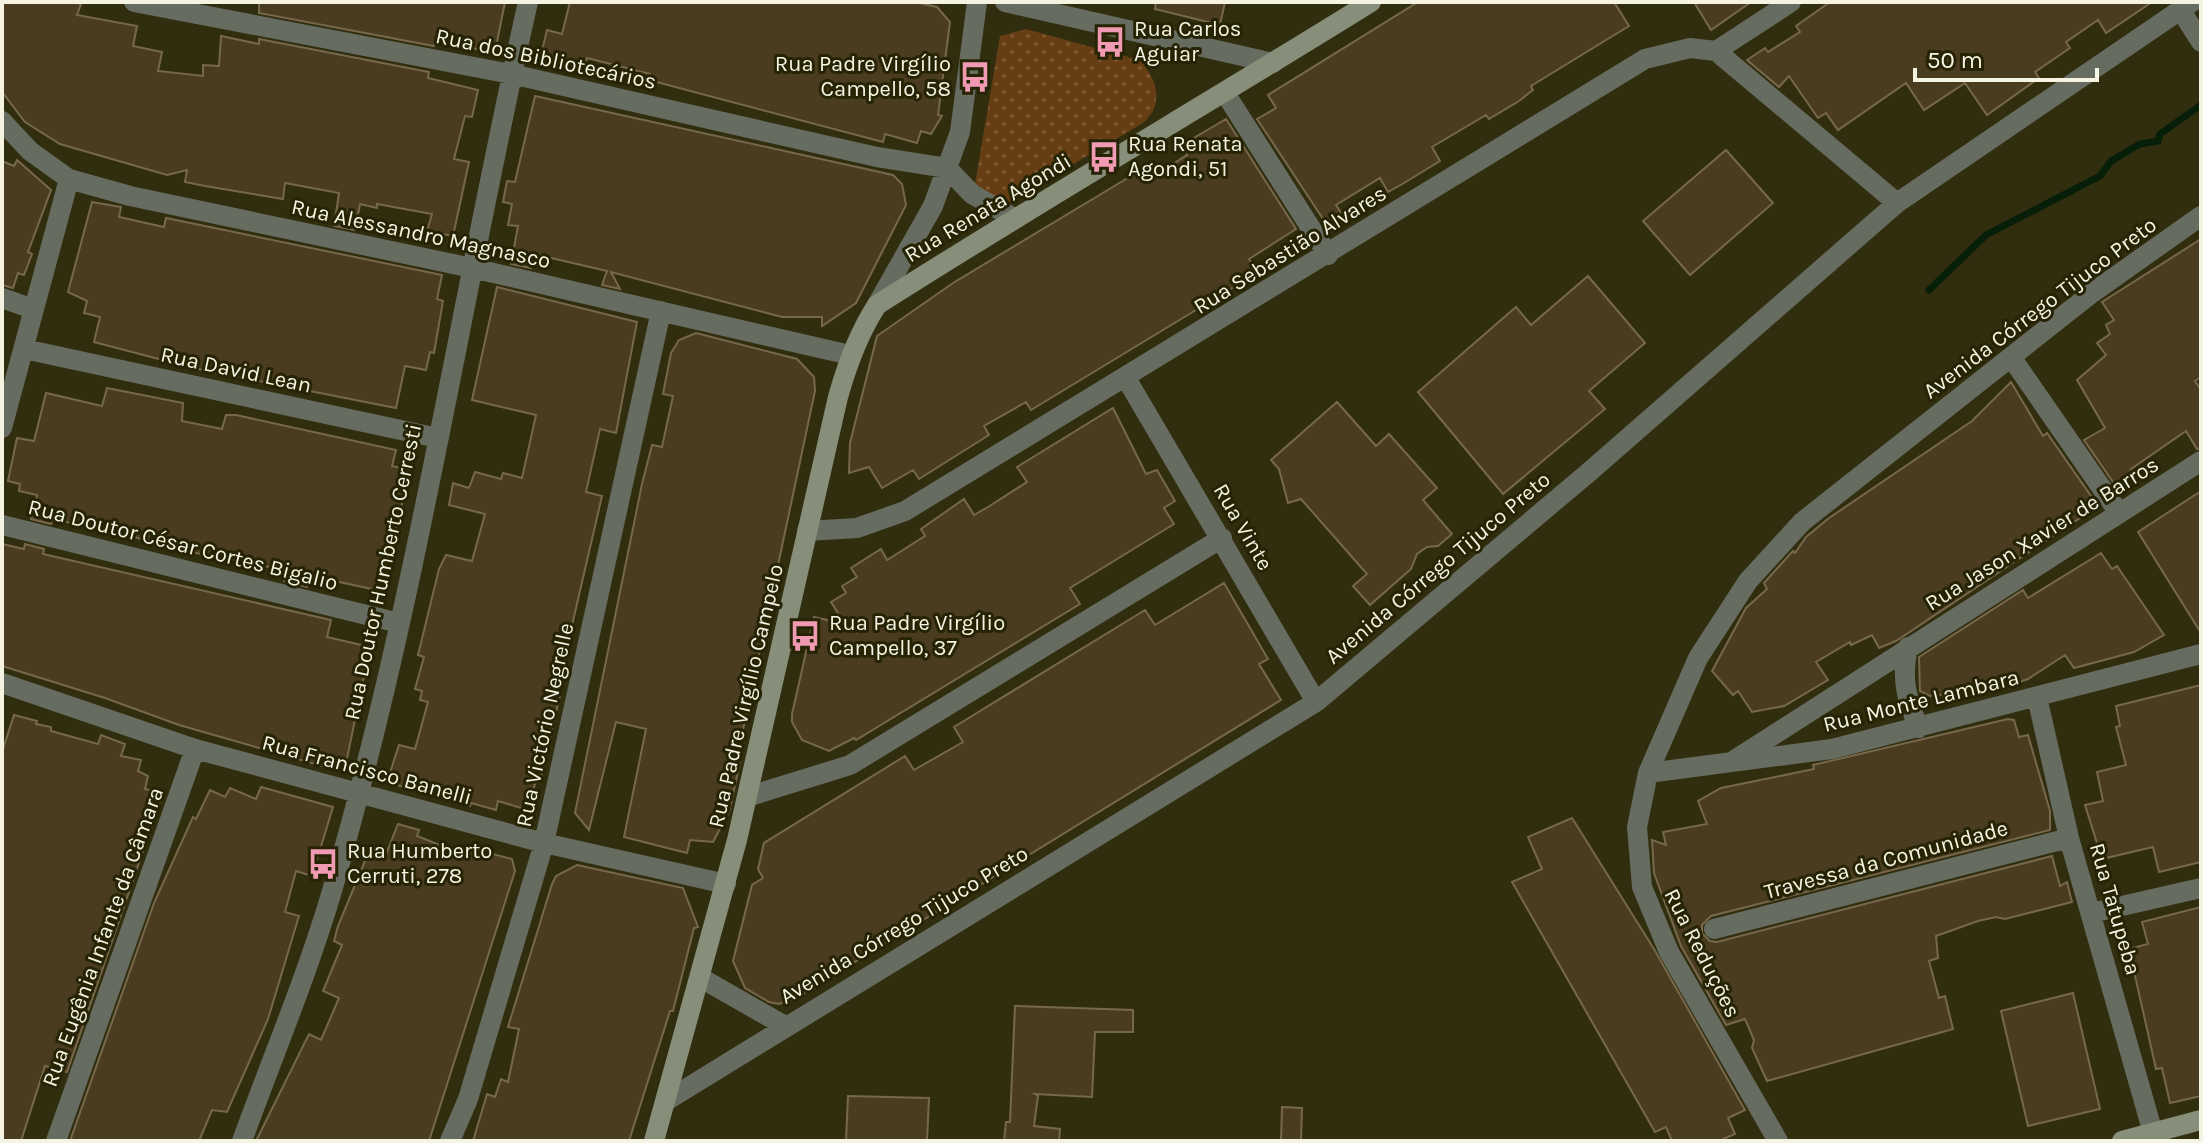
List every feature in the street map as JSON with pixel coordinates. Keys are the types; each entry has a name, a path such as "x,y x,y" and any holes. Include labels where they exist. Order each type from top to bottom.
{"street":[{"name":"Rua dos Bibliotecários","path":"134,2 511,74 877,157 947,168"},
{"name":"Rua Doutor Humberto Cerresti","path":"242,1141 299,990 359,793 399,623 528,2"},
{"path":"877,305 933,206 960,132 977,2"},
{"path":"1005,2 1273,63"},
{"name":"Rua Renata Agondi","path":"877,305 1014,218 1371,2"},
{"path":"1791,2 1716,51 1897,203"},
{"path":"2186,6 2201,42"},
{"name":"Avenida Córrego Tijuco Preto","path":"666,1101 1316,702 1588,473 1897,203 2186,6"},
{"name":"Rua Sebastião Alvares","path":"807,531 857,528 905,511 1645,59 1690,48 1716,51"},
{"path":"1225,93 1328,255"},
{"name":"Rua Alessandro Magnasco","path":"2,121 30,151 69,179 130,196 472,268 850,355"},
{"path":"947,168 972,194 1014,218"},
{"path":"2,428 69,179"},
{"name":"Avenida Córrego Tijuco Preto","path":"1648,773 1698,658 1748,581 1802,522 2011,357 2201,216"},
{"path":"2,298 33,309"},
{"name":"Rua Padre Virgílio Campelo","path":"656,1139 726,884 850,355 877,305"},
{"name":"Rua Victório Negrelle","path":"450,1141 468,1099 544,843 661,311"},
{"name":"Rua David Lean","path":"24,349 438,438"},
{"path":"2011,357 2119,513"},
{"name":"Rua Vinte","path":"1126,378 1316,702"},
{"name":"Rua Jason Xavier de Barros","path":"1727,765 2201,461"},
{"name":"Rua Doutor César Cortes Bigalio","path":"2,525 399,623"},
{"path":"747,797 850,765 1222,538"},
{"path":"1908,647 1903,669 1904,686 1919,728"},
{"name":"Rua Monte Lambara","path":"1648,773 1832,749 2201,654"},
{"name":"Rua Francisco Banelli","path":"3,688 195,749 544,843 726,884"},
{"name":"Rua Tatupeba","path":"2037,697 2069,838 2153,1133"},
{"name":"Rua Eugênia Infante da Câmara","path":"56,1141 195,749"},
{"name":"Rua Reduções","path":"1648,773 1637,827 1642,887 1669,952 1778,1141"},
{"name":"Travessa da Comunidade","path":"1714,929 2069,838"},
{"path":"2091,913 2201,888"},
{"path":"701,978 785,1026"},
{"path":"2122,1141 2201,1120"}],"shaded area":[{"path":"1026,29 1139,60 1154,83 1154,108 1143,123 1007,203 972,202 1000,36"}],"building":[{"path":"2,2 70,2 81,4 77,15 137,26 133,46 162,52 158,71 203,76 203,65 219,66 221,36 259,44 259,39 429,72 428,78 478,90 472,117 465,116 454,159 469,162 453,236 427,231 432,214 377,204 377,208 360,204 355,230 334,226 339,193 285,183 283,199 205,186 185,182 187,170 167,175 60,144 25,122 2,92"},
{"path":"259,2 505,2 495,52 435,42 434,46 259,13"},
{"path":"570,2 915,2 937,7 950,22 938,115 942,116 931,134 921,131 917,143 885,134 883,142 649,80 650,74 587,58 585,66 541,55 547,30 562,34"},
{"path":"1156,2 1225,2 1220,25 1155,9"},
{"path":"1418,2 1614,2 1629,26 1531,86 1533,90 1519,101 1489,119 1486,115 1432,147 1440,161 1404,183 1388,192 1380,178 1336,205 1343,216 1327,225 1257,119 1276,108 1268,95"},
{"path":"1694,2 1751,2 1711,30"},
{"path":"1830,2 2152,2 2106,33 2098,20 2066,42 2070,48 2035,72 2039,78 1987,115 1965,83 1924,110 1906,83 1838,130 1826,113 1818,118 1789,76 1779,87 1747,60 1765,48 1768,52 1800,32 1796,26"},
{"path":"535,96 893,175 902,184 906,205 856,303 822,326 822,317 782,317 611,272 620,289 602,285 607,271 534,254 531,268 511,264 518,226 508,225 512,204 503,202 507,181 515,182"},
{"path":"1226,119 1296,229 1249,259 1257,273 1031,410 1026,402 984,426 989,435 919,479 913,470 882,488 869,467 849,473 850,443 877,336 953,283 1146,167 1152,177 1187,155 1180,146"},
{"path":"1726,150 1773,203 1690,275 1643,221"},
{"path":"17,160 51,190 28,252 32,254 24,275 18,273 13,288 2,285 2,161 14,166"},
{"path":"92,202 121,207 119,217 164,227 166,218 442,275 437,299 443,301 434,353 430,352 426,370 405,366 396,408 193,368 94,342 100,317 84,313 87,301 68,292"},
{"path":"2201,239 2201,377 2195,381 2201,390 2201,448 2197,449 2186,431 2131,469 2138,480 2120,492 2084,440 2105,428 2077,380 2106,355 2097,343 2110,334 2106,325 2114,320 2102,302"},
{"path":"1588,276 1645,343 1589,391 1605,409 1503,494 1418,392 1516,307 1531,325"},
{"path":"497,287 637,322 616,433 600,429 586,492 602,496 557,690 561,691 541,777 537,776 528,810 498,801 496,810 471,803 470,806 387,782 399,745 415,749 428,702 420,700 422,691 415,689 424,657 418,655 439,569 446,555 472,561 485,514 449,505 453,483 469,488 475,472 501,479 503,473 522,478 536,415 472,400"},
{"path":"696,333 797,359 814,377 815,391 740,744 737,762 740,763 729,812 713,842 690,840 687,853 624,837 646,729 616,722 589,830 575,813 642,484 652,445 662,447 673,396 663,394 671,353 679,340"},
{"path":"2011,382 2043,436 2047,433 2098,506 1896,641 1879,648 1872,635 1851,645 1850,642 1816,662 1828,680 1784,706 1752,712 1738,691 1733,695 1712,671 1746,608 1767,589 1764,583 1793,551 1795,553 1806,537 1829,518 1972,421"},
{"path":"107,388 183,403 182,421 222,429 226,415 236,415 396,450 392,466 410,470 381,591 307,575 307,587 284,581 286,570 159,546 160,543 53,519 51,524 31,519 37,495 19,491 20,484 8,481 17,438 34,441 46,393 102,406"},
{"path":"1337,402 1376,446 1389,434 1437,488 1423,500 1452,534 1438,546 1427,547 1417,554 1411,569 1370,605 1353,586 1367,574 1301,499 1288,503 1279,469 1271,460"},
{"path":"1113,408 1146,474 1157,470 1175,501 1164,508 1174,524 1070,588 1080,604 856,740 854,738 829,751 802,740 792,722 792,714 814,617 845,624 831,602 846,593 842,586 857,577 851,568 881,549 887,560 925,536 921,529 964,499 974,515 988,507 1027,482 1017,467"},
{"path":"2201,491 2201,633 2138,532"},
{"path":"2,544 24,549 25,544 44,549 43,554 331,620 327,637 370,647 345,768 323,763 322,766 179,725 2,666"},
{"path":"2101,553 2112,569 2117,566 2164,635 2134,652 2074,668 2065,655 2028,679 2001,688 1930,696 1920,691 1919,657 2023,590 2028,598"},
{"path":"1224,583 1268,659 1259,664 1281,700 796,998 779,1004 769,1002 745,988 733,961 752,885 763,878 758,869 764,843 905,756 914,770 963,742 954,727 1145,610 1155,625"},
{"path":"2201,685 2201,862 2159,872 2153,847 2102,859 2085,805 2103,801 2097,772 2126,765 2116,727 2120,726 2116,706"},
{"path":"14,715 51,727 51,731 98,744 101,735 125,744 121,756 141,760 138,771 148,776 145,789 163,793 67,1072 45,1066 21,1141 2,1141 2,752"},
{"path":"2014,720 2019,737 2028,735 2050,811 2050,830 1711,916 1702,925 1702,933 1710,941 1717,942 2052,856 2060,886 2067,882 2072,902 2005,919 1996,917 1978,921 1936,936 1938,958 1929,961 1939,998 1945,996 1953,1029 1767,1081 1752,1048 1754,1040 1745,1019 1726,1025 1681,946 1654,873 1652,840 1666,845 1663,832 1707,824 1698,801 1721,788 1814,769 1813,765"},
{"path":"261,787 333,807 312,876 296,871 285,912 299,916 268,1019 227,1112 212,1110 199,1141 70,1141 154,903 193,817 196,819 210,790 225,797 230,788 256,799"},
{"path":"1572,818 1654,949 1745,1110 1728,1118 1735,1134 1719,1141 1672,1141 1666,1127 1655,1132 1512,882 1542,869 1528,837"},
{"path":"398,824 419,830 417,836 457,852 459,848 480,857 481,851 512,859 515,871 429,1141 256,1141 309,1034 321,1040 339,998 323,991 342,945 334,941 338,926 369,851 385,857"},
{"path":"577,865 683,888 698,927 694,928 673,1011 670,1011 629,1141 473,1141 487,1094 495,1097 501,1079 508,1082 519,1029 508,1027 552,884 556,876"},
{"path":"2201,907 2201,1096 2170,1103 2162,1068 2156,1069 2129,949 2148,944 2142,922"},
{"path":"2073,993 2100,1109 2028,1126 2001,1011"},
{"path":"1015,1006 1133,1010 1133,1032 1095,1032 1092,1097 1035,1094 1038,1096 1034,1126 1060,1129 1059,1141 1004,1141 1006,1122 1010,1122"},
{"path":"848,1096 929,1098 927,1141 846,1141"},
{"path":"1282,1107 1302,1108 1301,1141 1281,1141"}],"waterway":[{"path":"1929,290 1986,235 2100,176 2111,161 2140,144 2158,141 2160,134 2201,105"}],"place":[{"name":"Rua Carlos Aguiar","path":"1110,42"},
{"name":"Rua Padre Virgílio Campello, 58","path":"975,77"},
{"name":"Rua Renata Agondi, 51","path":"1104,157"},
{"name":"Rua Padre Virgílio Campello, 37","path":"805,636"},
{"name":"Rua Humberto Cerruti, 278","path":"323,864"}]}
